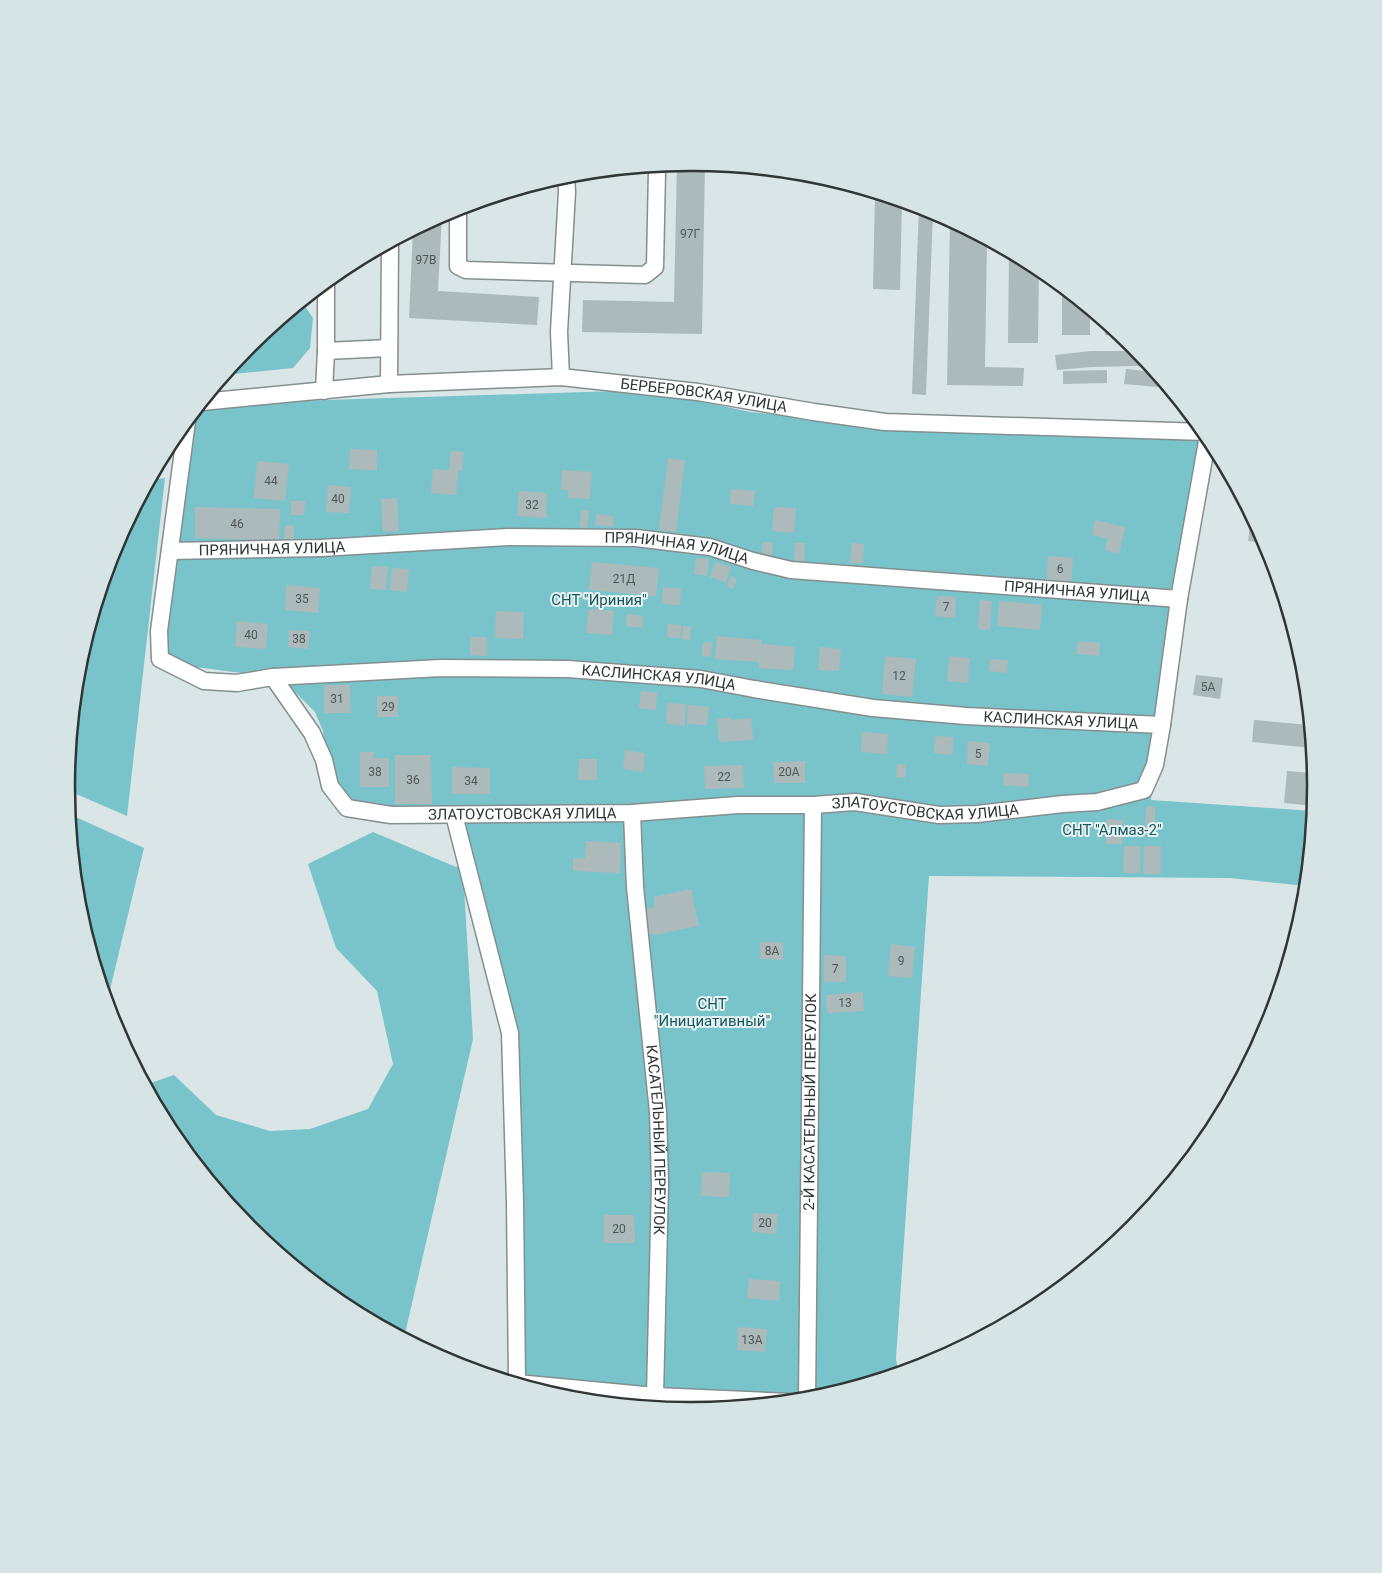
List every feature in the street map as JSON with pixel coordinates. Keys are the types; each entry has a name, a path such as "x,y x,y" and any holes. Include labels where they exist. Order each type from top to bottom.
{"street":[{"path":"458,216 458,266 466,270 645,275 654,267 657,172"},
{"path":"562,377 559,332 563,184"},
{"path":"389,384 390,249"},
{"path":"324,391 326,291"},
{"path":"326,351 389,348"},
{"name":"БЕРБЕРОВСКАЯ УЛИЦА","path":"211,401 389,384 562,377 698,392 885,422 1194,432"},
{"path":"170,551 185,436"},
{"name":"ЗЛАТОУСТОВСКАЯ УЛИЦА","path":"272,677 312,733 324,760 330,786 346,808 391,815 632,813 738,805 812,805 856,802 939,815 976,814 1097,802 1144,790 1155,765 1179,599 1206,449"},
{"name":"ПРЯНИЧНАЯ УЛИЦА","path":"170,551 321,548 508,537 636,538 710,547 752,561 791,570 1179,599"},
{"name":"КАСЛИНСКАЯ УЛИЦА","path":"170,551 159,631 160,659 204,681 237,682 272,677 441,668 568,669 700,679 873,708 966,716 1162,725"},
{"name":"2-Й КАСАТЕЛЬНЫЙ ПЕРЕУЛОК","path":"807,1392 812,805"},
{"name":"КАСАТЕЛЬНЫЙ ПЕРЕУЛОК","path":"632,813 635,887 658,1112 660,1183 654,1401"},
{"path":"454,814 510,1033 515,1202 517,1377"},
{"path":"565,1390 636,1399"}],"green space":[{"path":"305,307 313,318 310,348 293,368 234,374 255,351"},
{"path":"649,390 750,412 911,429 1198,437 1203,444 1152,769 1151,800 1306,811 1299,885 1230,878 929,876 896,1358 898,1367 850,1382 811,1391 731,1401 691,1402 611,1397 571,1391 508,1375 505,1033 463,870 473,1039 405,1332 349,1299 316,1275 255,1222 202,1161 179,1129 152,1083 174,1075 216,1115 270,1131 310,1129 368,1109 393,1064 377,991 336,948 308,864 373,832 456,867 462,866 449,811 382,809 347,804 330,790 323,731 315,712 287,684 249,674 172,664 162,641 189,430 209,404"},
{"path":"165,478 127,816 75,794 76,746 80,706 96,627 122,551 157,479"},
{"path":"76,817 144,848 110,990 96,946 87,907 80,867"}],"building":[{"path":"677,171 705,171 702,334 582,332 583,300 674,302"},
{"path":"875,199 902,208 900,290 873,289"},
{"path":"919,214 933,220 926,395 912,394"},
{"path":"442,223 438,291 539,297 537,325 409,318 413,237"},
{"path":"950,228 987,247 985,367 1024,368 1023,386 947,385"},
{"path":"1009,259 1039,278 1038,343 1008,343"},
{"path":"1062,295 1090,317 1090,335 1062,335"},
{"path":"1091,351 1127,351 1141,366 1092,367 1057,370 1055,355"},
{"path":"1126,369 1146,371 1160,387 1124,384"},
{"path":"1107,370 1107,383 1063,384 1063,371"},
{"path":"350,449 377,450 377,470 349,469"},
{"path":"451,451 464,452 462,471 458,471 456,495 431,493 433,469 449,470"},
{"path":"668,458 685,460 676,532 659,530"},
{"path":"257,461 289,464 285,501 254,498"},
{"path":"562,470 592,472 590,499 568,498 568,490 561,490"},
{"path":"328,485 351,487 349,513 326,512"},
{"path":"731,489 755,491 753,506 730,504"},
{"path":"519,491 547,493 546,518 517,516"},
{"path":"397,498 399,531 383,532 381,499"},
{"path":"291,501 305,501 304,515 291,515"},
{"path":"195,507 280,509 279,540 195,538"},
{"path":"774,507 796,508 794,533 772,531"},
{"path":"581,510 589,510 587,528 580,527"},
{"path":"596,514 614,516 613,527 595,525"},
{"path":"1095,520 1125,527 1119,554 1105,550 1107,538 1092,535"},
{"path":"285,525 294,526 294,541 284,540"},
{"path":"1249,528 1256,542 1248,541"},
{"path":"763,542 773,543 772,559 761,558"},
{"path":"795,543 805,543 804,562 794,562"},
{"path":"852,543 864,544 863,563 850,563"},
{"path":"1048,556 1073,558 1071,582 1046,580"},
{"path":"696,558 709,559 707,576 694,574"},
{"path":"592,562 659,568 656,596 589,590"},
{"path":"715,562 731,567 726,583 710,577"},
{"path":"372,566 388,567 386,590 370,589"},
{"path":"392,568 409,569 407,592 390,590"},
{"path":"731,576 737,579 733,589 727,586"},
{"path":"286,585 320,588 318,613 285,610"},
{"path":"663,587 681,589 680,605 662,604"},
{"path":"937,596 956,597 955,618 935,616"},
{"path":"980,600 992,601 990,630 978,629"},
{"path":"999,601 1042,605 1040,630 997,626"},
{"path":"589,609 614,611 612,635 586,633"},
{"path":"496,611 524,612 523,639 495,638"},
{"path":"627,614 643,616 642,628 626,626"},
{"path":"237,621 268,624 266,649 235,647"},
{"path":"668,624 682,625 680,638 667,637"},
{"path":"683,626 691,627 690,640 682,639"},
{"path":"289,630 310,631 308,649 288,647"},
{"path":"717,636 761,640 761,644 795,647 793,670 759,668 759,662 715,659"},
{"path":"470,637 487,637 487,656 470,655"},
{"path":"1078,641 1100,643 1099,656 1076,654"},
{"path":"703,642 712,642 711,657 702,656"},
{"path":"820,647 841,649 839,671 818,670"},
{"path":"885,656 916,659 912,697 882,694"},
{"path":"949,656 970,658 968,683 947,681"},
{"path":"990,659 1008,660 1007,673 989,671"},
{"path":"1196,675 1223,678 1220,699 1193,695"},
{"path":"324,685 350,685 351,713 324,713"},
{"path":"641,691 657,693 656,710 639,708"},
{"path":"377,696 398,696 398,717 377,717"},
{"path":"667,703 686,704 685,726 666,724"},
{"path":"688,705 709,707 707,725 687,724"},
{"path":"730,717 731,720 751,718 753,740 719,742 717,719"},
{"path":"1254,720 1304,724 1306,747 1252,742"},
{"path":"862,732 888,734 887,754 861,752"},
{"path":"935,736 954,737 952,755 934,753"},
{"path":"968,741 990,743 988,766 967,764"},
{"path":"625,750 645,753 643,772 623,769"},
{"path":"360,752 374,752 374,758 389,758 389,787 360,787"},
{"path":"395,755 431,755 432,804 395,804"},
{"path":"579,759 597,759 597,780 578,780"},
{"path":"805,761 805,783 774,783 773,762"},
{"path":"897,764 906,765 905,778 896,777"},
{"path":"743,765 744,788 705,789 704,766"},
{"path":"452,767 490,768 490,794 452,794"},
{"path":"1287,771 1307,772 1307,805 1284,803"},
{"path":"1004,773 1029,774 1028,787 1003,785"},
{"path":"1146,806 1155,807 1155,830 1145,830"},
{"path":"1106,819 1123,820 1122,844 1106,844"},
{"path":"586,841 621,843 620,873 573,871 573,858 585,858"},
{"path":"1124,846 1140,846 1140,873 1123,873"},
{"path":"1144,846 1161,846 1161,874 1143,874"},
{"path":"691,889 699,926 645,935 640,910 654,907 654,897"},
{"path":"760,942 783,942 783,960 760,959"},
{"path":"891,944 915,947 912,978 888,976"},
{"path":"824,955 846,956 846,982 824,982"},
{"path":"863,992 864,1011 827,1013 826,995"},
{"path":"702,1172 730,1173 729,1197 701,1196"},
{"path":"753,1213 778,1214 776,1234 752,1232"},
{"path":"604,1215 634,1215 635,1243 604,1243"},
{"path":"749,1279 780,1281 779,1301 747,1298"},
{"path":"738,1327 767,1329 765,1352 737,1350"}],"park label":[{"name":"СНТ \"Ириния\"","path":"599,600"},
{"name":"СНТ \"Алмаз-2\"","path":"1112,830"},
{"name":"СНТ \"Инициативный\"","path":"712,1012"}]}
